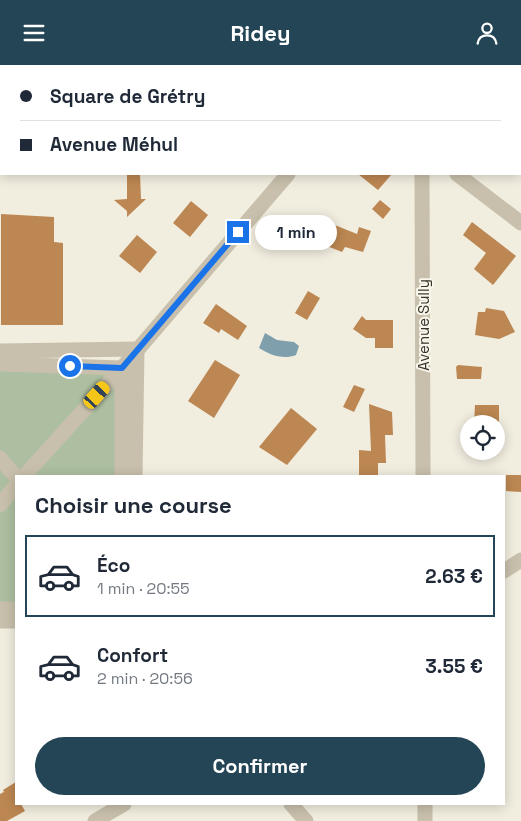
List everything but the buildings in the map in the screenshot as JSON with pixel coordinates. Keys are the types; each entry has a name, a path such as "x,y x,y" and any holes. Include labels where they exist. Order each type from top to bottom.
{"street":[{"path":"25,475 122,368 287,175"},
{"name":"Avenue Sully","path":"422,175 423,475"},
{"path":"458,175 521,223"},
{"path":"0,351 137,349"},
{"path":"135,475 137,349"},
{"path":"0,364 122,368"},
{"path":"122,368 122,475"},
{"path":"0,459 15,476"},
{"path":"0,505 15,486"},
{"path":"505,570 521,560"},
{"path":"0,609 15,609"},
{"path":"0,621 15,621"},
{"path":"95,821 122,805"},
{"path":"292,805 306,821"},
{"path":"425,805 425,821"}],"green space":[{"path":"0,364 122,368 122,475 15,475 15,609 0,609"}],"water":[{"path":"265,333 277,340 294,342 299,346 296,355 277,356 259,348"}],"route":[{"path":"70,366 122,368 238,232"}]}
